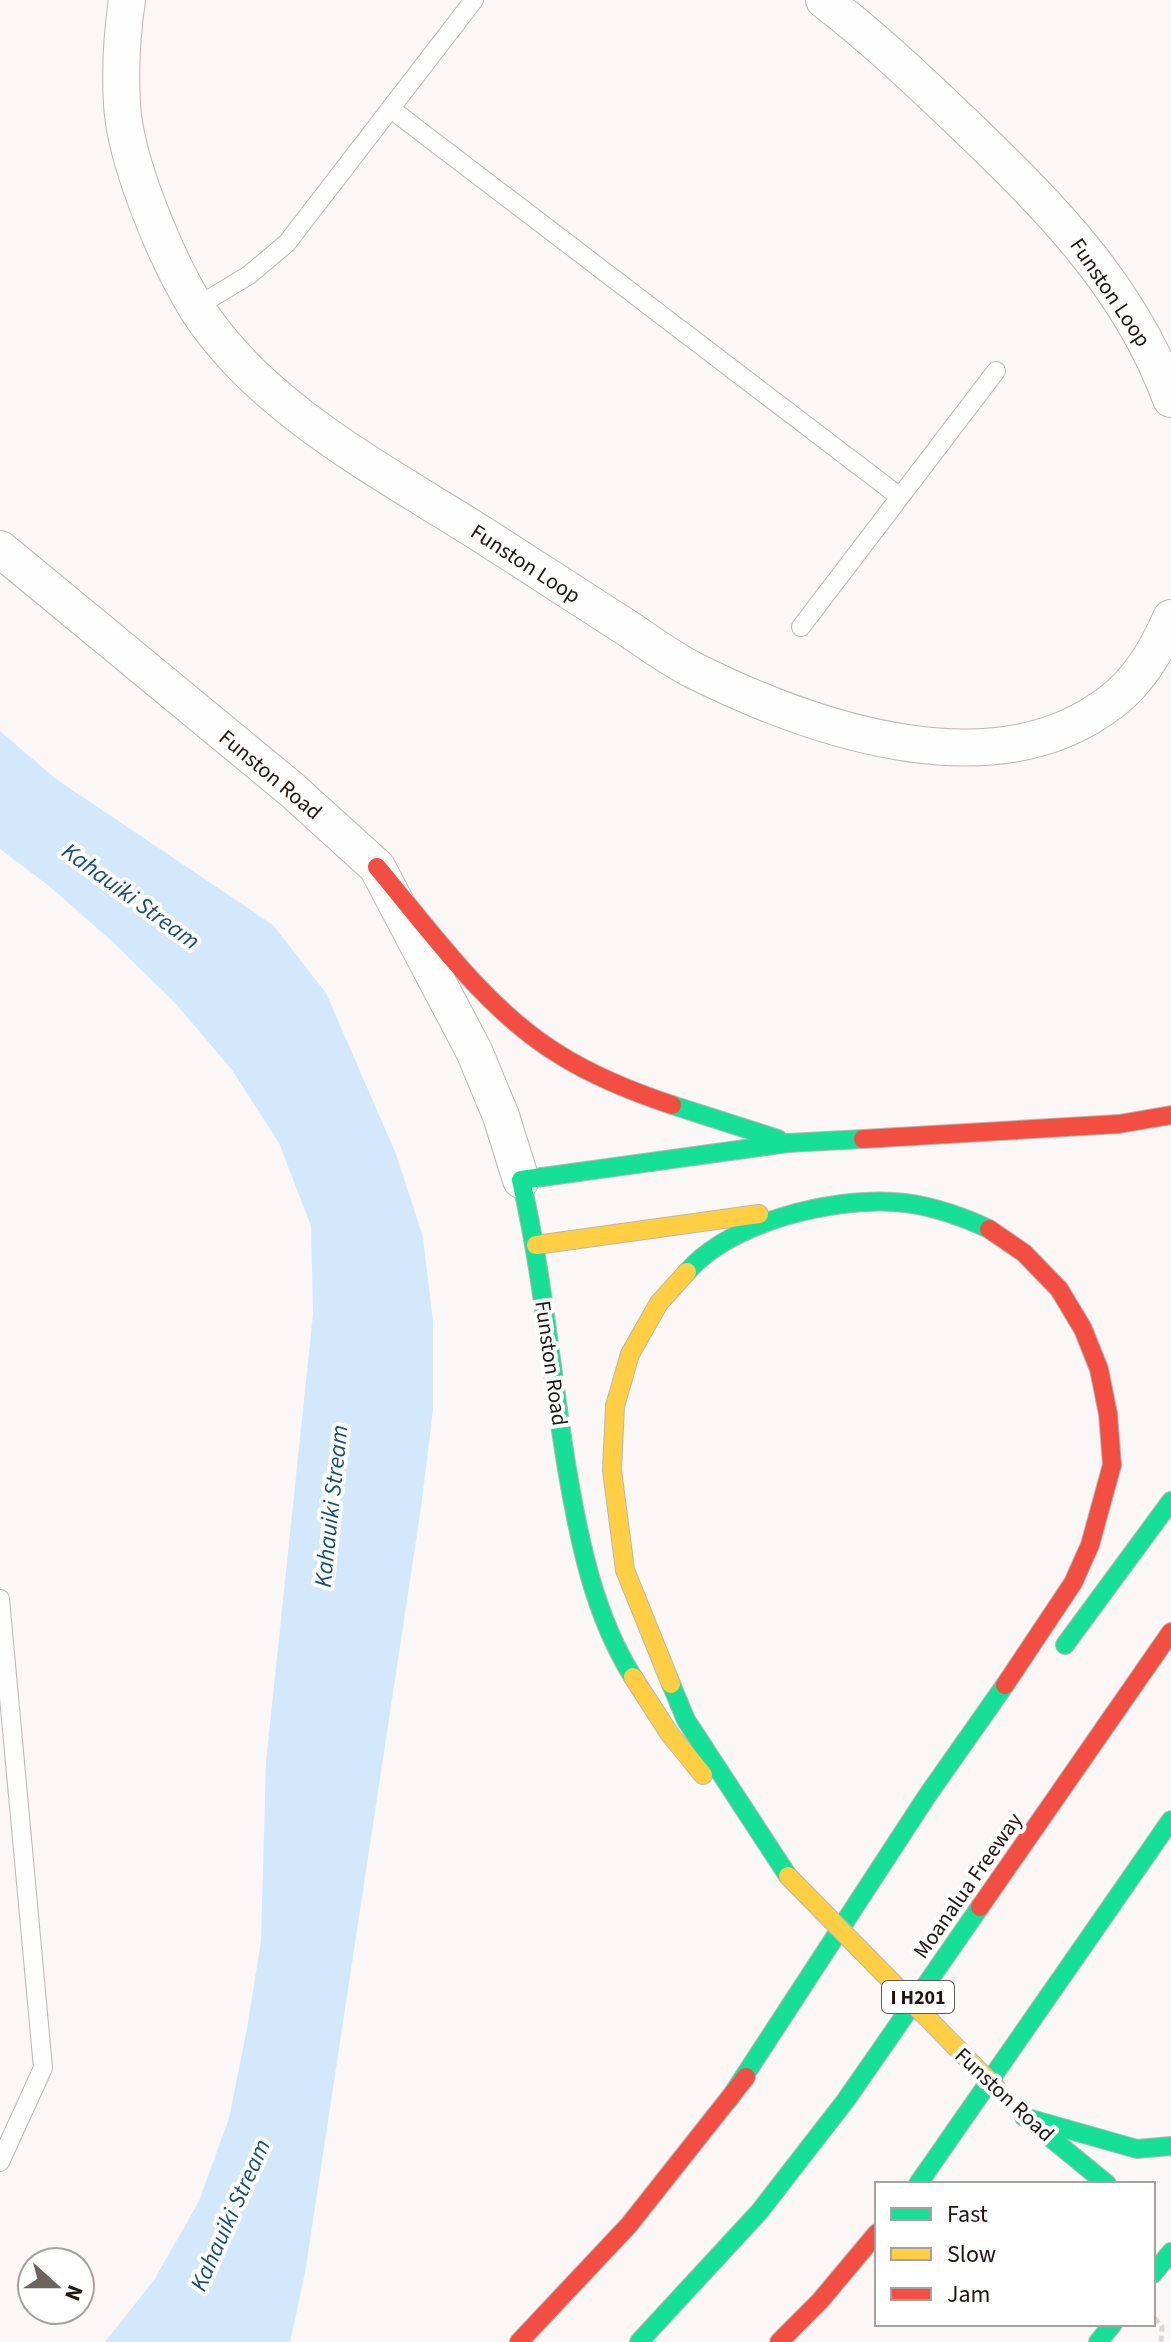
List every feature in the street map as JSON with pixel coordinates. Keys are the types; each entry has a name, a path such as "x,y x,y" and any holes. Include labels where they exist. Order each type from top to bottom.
{"main road":[{"path":"377,867 446,950 511,1017 549,1047 588,1071 626,1087 788,1143"},
{"path":"521,1180 788,1143 1119,1124 1171,1115"},
{"name":"Funston Road","path":"521,1180 536,1245 552,1378 581,1550 619,1655 669,1733 788,1876 1015,2108 1105,2182"},
{"path":"536,1245 845,1202 895,1202 941,1210 987,1228 1024,1253 1059,1289 1083,1329 1102,1384 1112,1465 1090,1545 1067,1594 927,1796 728,2101"},
{"path":"788,1876 686,1720 625,1570 612,1470 615,1406 630,1354 659,1303 694,1264 732,1238 774,1220 845,1202"},
{"path":"1058,1654 1171,1501"},
{"name":"Moanalua Freeway","path":"639,2342 760,2211 846,2100 1171,1632"},
{"path":"919,2182 1171,1820"},
{"path":"519,2342 629,2225 728,2101 917,1846"},
{"path":"1015,2108 1137,2149 1171,2146"},
{"path":"782,2342 875,2235"},
{"path":"1155,2272 1171,2252"},
{"path":"1098,2342 1111,2326"}],"street":[{"name":"Funston Loop","path":"127,0 122,108 130,148 156,227 196,307 223,344 271,393 347,448 690,669 783,708 860,735 946,749 1027,741 1058,730 1113,701 1168,636"},
{"name":"Funston Loop","path":"824,0 865,32 935,96 1063,222 1105,275 1149,346 1171,399"},
{"name":"Funston Road","path":"0,549 291,789 377,867 474,1051 501,1116 521,1180"}],"lane":[{"path":"196,307 249,275 287,243 474,0"},
{"path":"391,109 900,497"},
{"path":"801,627 996,371"},
{"path":"0,1599 43,2068 0,2162"}],"path":[{"path":"1155,2318 1162,2327 1161,2342"},
{"path":"1162,2327 1171,2322"}],"water":[{"name":"Kahauiki Stream","path":"0,731 56,779 273,925 326,993 396,1154 423,1237 433,1322 433,1410 421,1508 305,2273 290,2342 105,2342 154,2280 199,2201 229,2118 247,2028 261,1941 266,1762 313,1314 311,1226 279,1143 232,1070 176,1004 114,943 49,886 0,849"}],"traffic: fast":[{"path":"672,1105 778,1139"},
{"path":"521,1180 788,1143 863,1139"},
{"path":"521,1180 583,1550 598,1603 633,1677"},
{"path":"687,1272 706,1254 755,1227 812,1209 841,1204 894,1202 919,1205 989,1229"},
{"path":"1065,1645 1171,1501"},
{"path":"671,1684 686,1720 788,1876"},
{"path":"728,2101 927,1796 1005,1685"},
{"path":"919,2182 1171,1820"},
{"path":"639,2342 760,2211 846,2100 980,1907"},
{"path":"1024,2117 1137,2149 1171,2146"},
{"path":"1041,2130 1105,2182"},
{"path":"1155,2272 1171,2252"},
{"path":"1098,2342 1111,2326"}],"traffic: slow":[{"path":"536,1245 759,1214"},
{"path":"671,1684 625,1570 612,1470 615,1406 630,1354 659,1303 687,1272"},
{"path":"633,1677 669,1733 703,1775"},
{"path":"788,1876 998,2090"}],"traffic: jam":[{"path":"377,867 461,969 533,1037 601,1077 672,1105"},
{"path":"863,1139 1119,1124 1171,1115"},
{"path":"989,1229 1024,1253 1059,1289 1083,1329 1099,1369 1108,1414 1112,1465 1090,1545 1073,1583 1005,1685"},
{"path":"980,1907 1171,1632"},
{"path":"519,2342 629,2225 746,2077"},
{"path":"779,2342 820,2301 875,2235"}]}
